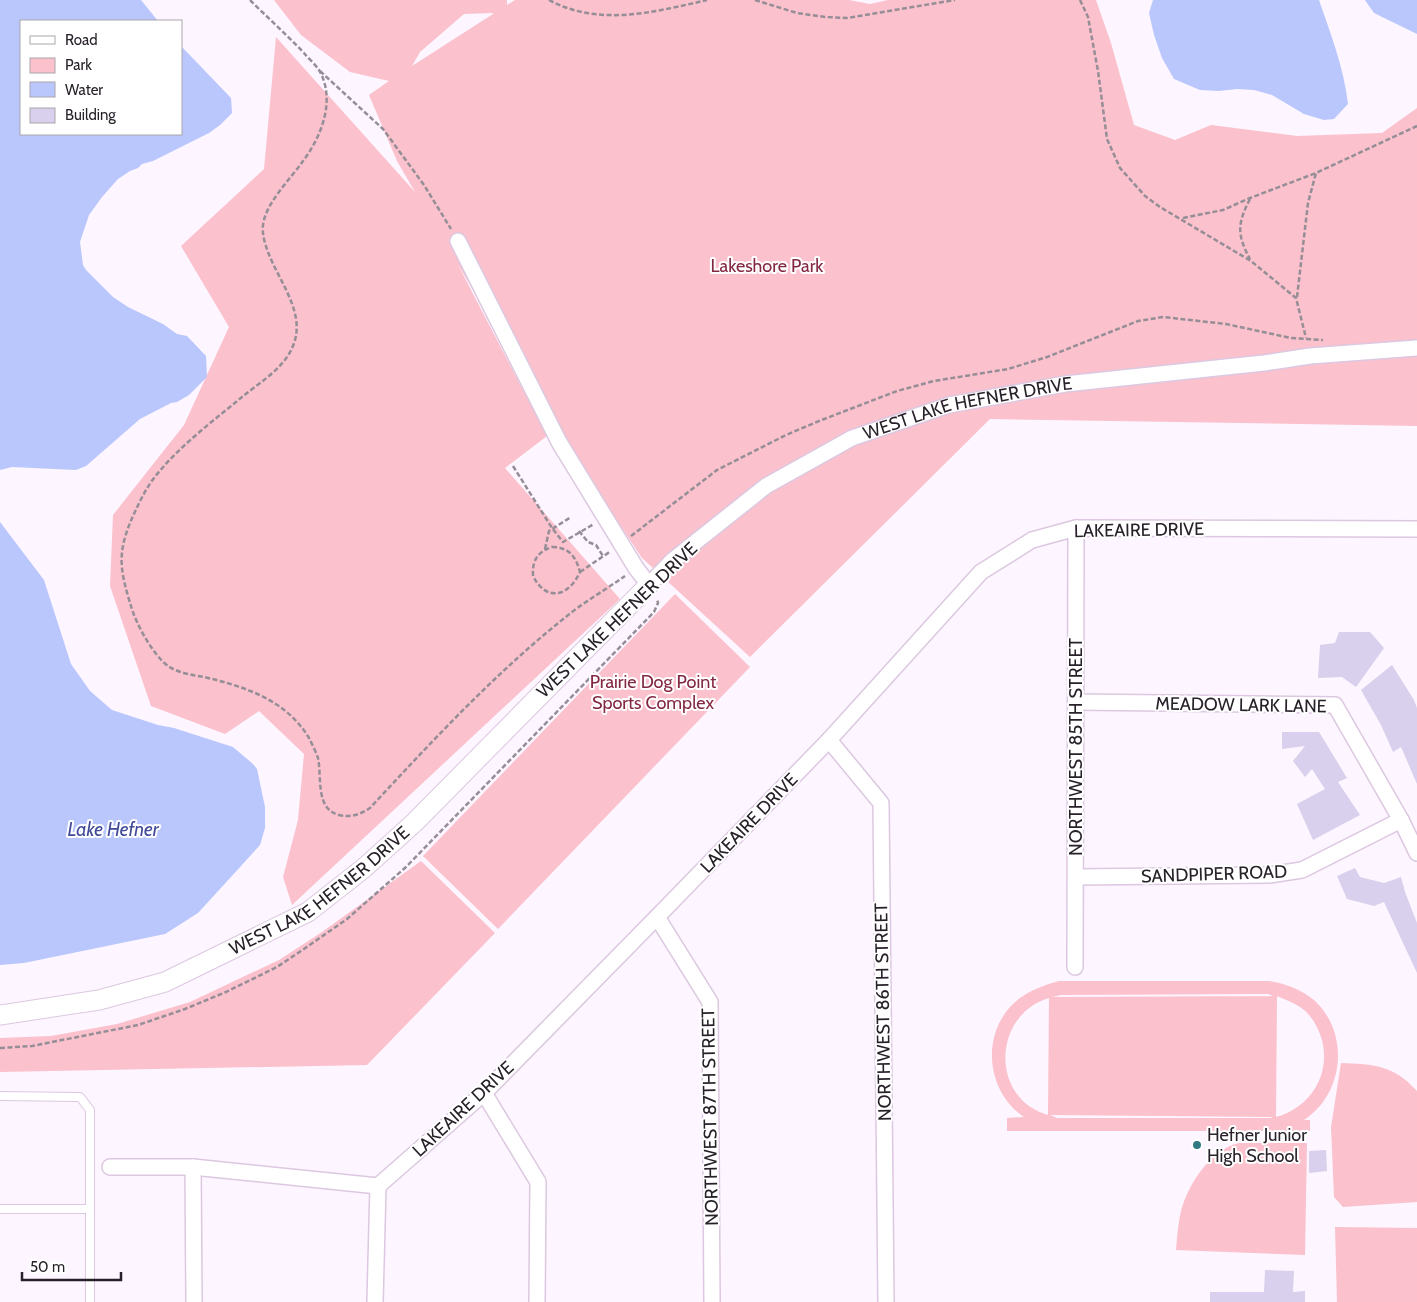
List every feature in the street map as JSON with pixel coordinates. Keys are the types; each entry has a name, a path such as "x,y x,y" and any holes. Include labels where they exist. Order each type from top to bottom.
{"street":[{"path":"458,241 559,442 636,568 649,584"},
{"name":"WEST LAKE HEFNER DRIVE","path":"0,1015 99,1000 165,982 308,912 364,868 415,822 672,560 766,486 852,438 949,405 1065,384 1264,363 1310,356 1417,348"},
{"name":"LAKEAIRE DRIVE","path":"378,1186 484,1093 658,917 829,740 981,572 1032,540 1076,528 1417,529"},
{"name":"NORTHWEST 85TH STREET","path":"1075,967 1076,528"},
{"name":"MEADOW LARK LANE","path":"1076,702 1335,705 1401,820"},
{"name":"NORTHWEST 86TH STREET","path":"829,740 881,803 886,1302"},
{"path":"1401,820 1417,852"},
{"name":"SANDPIPER ROAD","path":"1076,877 1269,875 1302,870 1401,820"},
{"name":"NORTHWEST 87TH STREET","path":"658,917 710,1002 712,1302"},
{"path":"484,1093 538,1182 537,1302"},
{"path":"110,1167 194,1167 378,1186 375,1302"},
{"path":"194,1167 194,1302"}],"lane":[{"path":"0,1096 80,1097 90,1110 90,1302"},
{"path":"0,1209 90,1209"}],"path":[{"path":"250,0 297,46 318,70 383,130 424,185 458,241"},
{"path":"549,0 560,6 582,13 623,16 707,0"},
{"path":"755,0 797,13 825,18 847,18 955,0"},
{"path":"1080,0 1088,17 1098,71 1104,127 1111,150 1120,168 1133,184 1160,207 1251,260 1296,298"},
{"path":"318,70 325,90 326,111 321,130 313,148 275,199 264,218 262,229 263,240 272,265 298,319 296,338 286,358 273,372 200,432 168,462 142,498 128,528 122,553 125,581 132,609 148,640 168,666 179,671 225,682 251,691 274,701 289,713 300,725 311,742 318,758 321,789 327,808 343,816 352,816 370,808 450,723 513,663 573,612 636,568"},
{"path":"1181,218 1223,210 1316,173 1417,126"},
{"path":"1306,339 1296,298 1308,203 1316,173"},
{"path":"1250,198 1241,215 1239,224 1240,233 1251,260"},
{"path":"514,466 552,528 563,542 590,525 599,524"},
{"path":"545,549 548,531 570,517"},
{"path":"580,531 588,542 596,545 604,556"},
{"path":"580,572 576,558 566,549 552,547 545,549 534,560 533,576 543,589 558,593 566,591 572,586 580,572 622,544"}],"green space":[{"name":"Lakeshore Park","path":"274,0 507,0 507,5 515,0 849,0 870,4 888,0 1096,0 1111,43 1134,125 1175,140 1211,125 1297,136 1382,133 1417,108 1417,426 990,419 750,657 642,558 545,413 457,263 547,436 505,468 620,599 292,905 283,877 298,820 304,754 259,711 225,734 151,706 110,586 113,515 184,425 229,327 181,246 264,169 276,37 415,192 397,161 369,95 389,81 350,72 301,35","holes":["464,14 493,14 412,66 420,52"]},
{"name":"Prairie Dog Point Sports Complex","path":"675,594 750,667 498,929 423,856"},
{"path":"421,861 495,933 367,1065 0,1072 0,1038 51,1036 117,1024 190,1002 279,960 322,932"},
{"path":"1059,981 1269,981 1287,985 1299,990 1315,1001 1326,1015 1334,1030 1338,1063 1334,1080 1328,1095 1317,1109 1304,1120 1310,1120 1310,1131 1007,1131 1007,1118 1024,1117 1012,1107 1002,1094 996,1080 992,1064 995,1033 1002,1018 1017,1000 1034,990","holes":["1268,994 1273,996 1052,997 1061,995","1277,996 1298,1006 1310,1016 1321,1036 1324,1053 1320,1077 1308,1098 1288,1113 1276,1117","1049,998 1048,1115 1029,1106 1016,1092 1008,1075 1005,1057 1008,1038 1017,1021 1030,1007","1050,1115 1272,1118 1057,1118"]},
{"path":"1341,1063 1373,1065 1391,1071 1408,1082 1417,1091 1417,1202 1343,1207 1334,1197 1331,1127"},
{"path":"1239,1143 1307,1143 1305,1255 1176,1250 1181,1211 1195,1179 1219,1152"},
{"path":"1335,1227 1417,1228 1417,1302 1337,1302"}],"water":[{"path":"0,0 141,0 157,20 20,20 20,135 182,135 182,47 231,98 232,113 209,133 153,161 142,164 118,179 89,215 80,242 83,265 86,270 113,297 128,307 163,324 177,334 187,336 206,356 207,377 189,395 140,419 86,466 76,470 12,467 0,470"},
{"path":"1153,0 1319,0 1340,65 1348,104 1334,119 1324,120 1304,114 1272,95 1254,90 1200,90 1174,79 1162,58 1154,35 1149,13"},
{"path":"1365,0 1417,0 1417,34 1374,13"},
{"name":"Lake Hefner","path":"0,522 44,580 71,664 90,691 112,710 233,747 257,769 265,807 265,828 260,845 198,913 165,934 24,963 0,965"}],"building":[{"path":"1339,632 1370,632 1384,648 1356,687 1342,677 1318,678 1320,645 1335,643"},
{"path":"1392,665 1417,708 1417,784 1401,747 1393,752 1381,725 1361,690"},
{"path":"1282,732 1319,732 1347,778 1338,782 1360,815 1313,840 1297,804 1325,789 1312,769 1305,777 1293,761 1305,746 1282,749"},
{"path":"1355,868 1360,877 1384,883 1401,877 1417,923 1417,973 1384,902 1374,906 1347,899 1337,876"},
{"path":"1326,1150 1327,1171 1309,1173 1309,1151"},
{"path":"1265,1270 1294,1271 1293,1292 1305,1291 1305,1302 1210,1302 1210,1292 1264,1292"}],"place":[{"name":"Hefner Junior High School","path":"1197,1145"}]}
